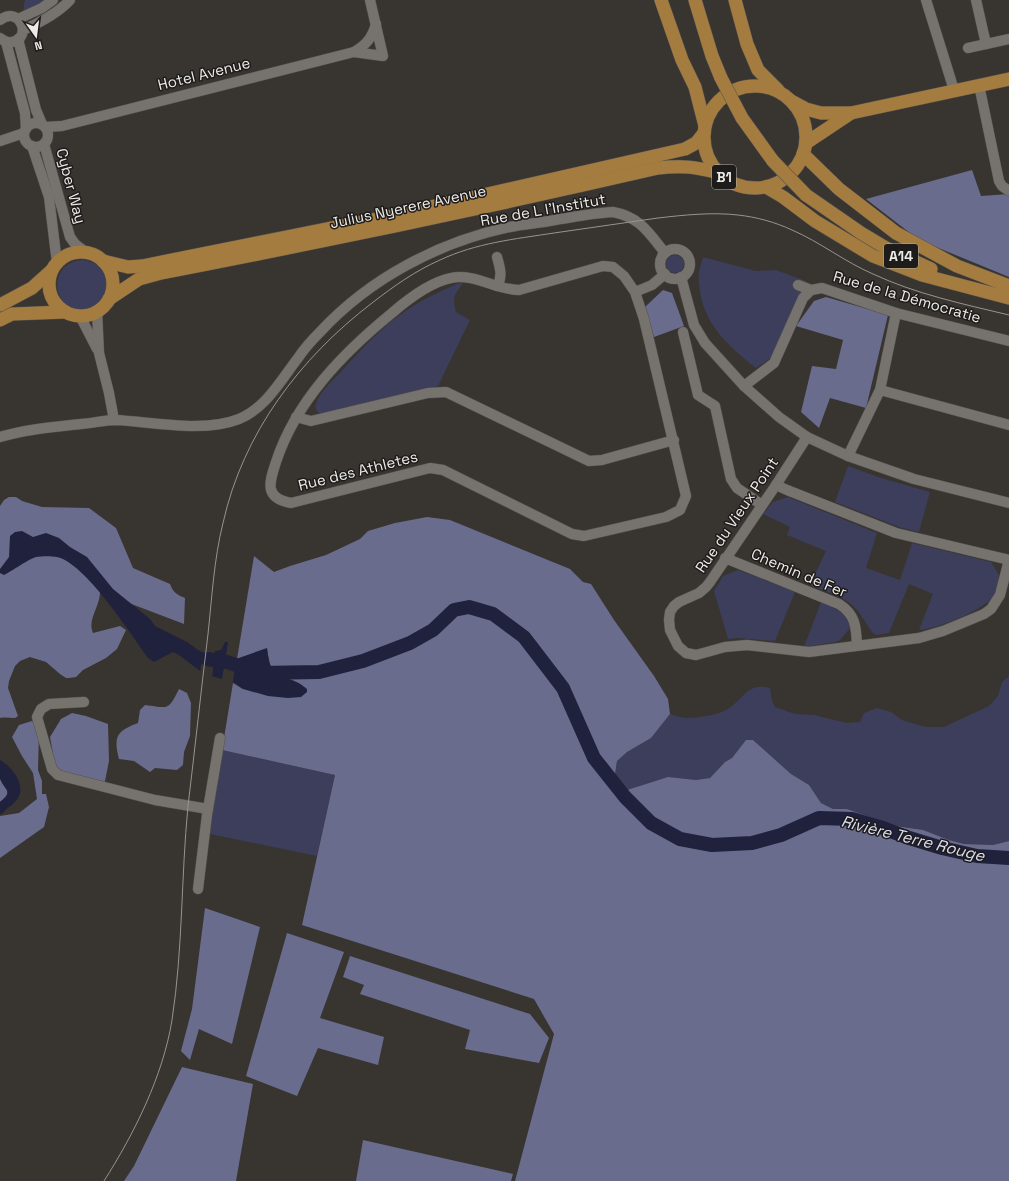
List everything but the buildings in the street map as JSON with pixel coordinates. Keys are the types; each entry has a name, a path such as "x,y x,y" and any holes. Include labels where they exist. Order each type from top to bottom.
{"main road":[{"path":"661,0 682,60 695,87 705,130"},
{"name":"A14","path":"695,0 712,56 721,78 742,118 773,161 806,195 861,233 886,248 933,270 1008,294"},
{"path":"735,0 747,44 758,70 779,92"},
{"name":"Julius Nyerere Avenue","path":"103,261 128,267 142,266 391,216 685,149 696,143 705,130 711,112 720,100 734,91 748,86 764,87 779,92 806,109 821,113 851,113 1009,79"},
{"name":"Julius Nyerere Avenue","path":"705,130 705,148 710,161 719,173 727,180 737,184 752,187 766,186 782,180 791,172 795,168 805,148 806,128 801,114 793,102"},
{"name":"Julius Nyerere Avenue","path":"805,148 851,113"},
{"path":"805,148 839,189 896,234 1008,294"},
{"name":"Julius Nyerere Avenue","path":"109,298 140,279 161,273 537,196 658,168 676,166 694,167 719,173"},
{"path":"766,186 783,196 815,221 873,256 922,275 1008,294"},
{"path":"0,305 32,288 66,256 76,252 87,253"},
{"name":"B1","path":"87,253 96,256 103,261"},
{"path":"103,261 109,269 112,279 112,289 109,298"},
{"path":"54,266 49,279 49,289 57,306 72,315 89,315 97,312"},
{"name":"B1","path":"97,312 104,306 109,298"},
{"path":"0,320 12,314 65,312"}],"street":[{"path":"0,20 6,16 18,18 42,8 53,0"},
{"path":"3,40 11,42 70,0"},
{"path":"370,0 376,24"},
{"path":"926,0 954,90"},
{"path":"976,0 986,44"},
{"path":"4,140 27,137 40,146 46,140 48,133 36,110 21,35 23,26 18,18"},
{"name":"Hotel Avenue","path":"354,52 384,56 376,24"},
{"name":"Hotel Avenue","path":"43,125 62,126 354,52 369,41 374,33 376,24"},
{"path":"968,48 1009,39"},
{"name":"Cyber Way","path":"3,40 25,113 27,137 49,197 55,236 54,266"},
{"path":"979,85 999,181 1002,186 1009,191"},
{"path":"27,137 28,126 35,123 43,125"},
{"name":"Hotel Avenue","path":"46,140 62,126"},
{"name":"Cyber Way","path":"46,140 70,237 75,244 87,253"},
{"name":"Rue de L l'Institut","path":"0,437 33,430 114,420 190,426 221,424 239,419 258,407 278,386 298,357 313,339 341,312 364,293 398,270 424,256 477,236 510,227 612,212 622,214 637,221 665,252"},
{"path":"678,249 686,253 690,266 685,275 672,278 664,274 660,265 665,252 678,249"},
{"path":"497,257 501,272 501,280 497,286"},
{"name":"Rue des Athletes","path":"603,266 613,267 624,276 635,292 644,319 674,440 686,496 680,510 666,517 584,536 572,534 442,470 430,468 291,503 281,501 274,496 270,488 270,480 282,445 296,417 323,379 365,335 400,306 426,288 451,278 464,277 510,290 519,290 603,266"},
{"path":"635,292 652,285 664,274"},
{"path":"681,277 694,325 705,343 744,386 779,417 807,437 848,456 914,479 1009,503"},
{"name":"Rue de la Démocratie","path":"798,285 811,290 822,288 896,313 1009,341"},
{"path":"744,386 774,363 803,298 811,290"},
{"path":"97,312 99,353 114,420"},
{"path":"848,456 880,390 896,313"},
{"path":"80,316 99,353"},
{"path":"683,332 698,395 715,406 731,479 737,488 762,506"},
{"path":"880,390 1009,425"},
{"path":"296,417 311,422 428,393 446,392 589,461 602,460 674,440"},
{"name":"Rue du Vieux Point","path":"807,437 762,506 706,587 699,593 679,602 670,612 670,630 678,646 686,653 696,655 725,646 737,645 809,652 929,635 943,631 984,614 991,609 1000,595 1009,560"},
{"path":"776,485 891,531 1009,560"},
{"name":"Chemin de Fer","path":"725,558 843,607 854,620 857,645"},
{"path":"84,702 49,704 41,709 37,717 52,769 55,773 155,800 208,809"},
{"path":"198,889 208,809 220,738"}],"shaded area":[{"path":"25,0 48,0 23,14"},
{"path":"972,170 981,196 1009,194 1009,277 919,240 866,199"},
{"path":"675,255 679,256 683,260 683,268 679,272 675,273 671,272 667,268 666,264 667,260 671,256"},
{"path":"703,257 756,271 776,270 806,281 772,357 756,368 726,342 711,322 705,310 699,284 699,271"},
{"path":"82,260 91,262 100,267 105,276 107,285 105,294 100,303 91,308 82,310 73,308 64,303 59,294 57,285 59,276 64,267 73,262"},
{"path":"459,283 463,283 454,300 456,312 470,320 438,386 320,414 318,412 315,405 322,392 379,332 413,306 432,295"},
{"path":"663,290 672,293 684,326 654,337 645,307"},
{"path":"826,297 888,315 866,408 830,398 819,428 801,412 812,366 836,369 843,340 796,326 814,301"},
{"path":"848,466 881,478 930,492 919,532 899,527 835,502"},
{"path":"9,497 16,497 22,501 42,507 89,508 116,528 133,568 170,584 176,593 185,598 184,624 100,592 92,623 93,633 120,626 126,630 117,649 106,658 83,670 76,677 69,678 66,678 60,674 46,662 30,657 20,661 15,666 8,688 18,716 15,718 0,718 0,506 4,500"},
{"path":"788,497 877,533 866,568 900,580 912,543 991,562 999,575 995,592 988,601 970,613 936,627 919,630 933,594 909,584 889,633 876,635 849,602 810,585 826,551 787,535 790,527 763,514 773,502"},
{"path":"427,517 450,520 570,569 583,582 591,584 668,699 670,714 651,738 627,752 617,761 615,774 621,787 627,790 668,777 696,780 710,778 725,762 732,758 746,740 753,740 791,774 809,785 821,803 833,809 847,809 895,826 923,830 964,844 993,845 1009,841 1009,1181 515,1181 554,1034 534,999 302,925 335,775 222,750 233,683 243,689 291,680 279,676 272,670 267,649 237,659 254,556 274,572 326,555 360,539 368,531 395,523"},
{"path":"22,531 33,537 46,533 59,538 70,547 87,557 113,589 150,619 155,626 187,642 198,650 205,653 221,650 225,642 228,642 222,679 204,674 173,652 154,662 148,658 94,585 68,562 57,557 36,557 4,575 0,573 0,569 9,557 10,536 15,532"},
{"path":"738,570 795,592 775,641 738,638 728,639 714,591 723,576"},
{"path":"821,602 840,611 849,623 850,628 840,640 836,642 804,647"},
{"path":"267,648 269,661 276,674 299,683 307,689 307,692 301,697 288,698 268,696 243,689 233,682 236,659"},
{"path":"1009,676 1009,841 993,845 964,844 923,830 895,826 847,809 833,809 821,803 809,785 791,774 753,740 746,740 732,758 725,762 710,778 696,780 668,777 627,790 621,787 615,774 617,761 627,752 651,738 670,714 686,718 702,717 719,713 728,709 747,692 756,687 770,688 772,701 775,707 795,714 814,715 847,723 860,722 864,713 877,708 891,712 902,720 925,727 944,727 989,706 998,696 1002,682"},
{"path":"179,689 187,693 191,703 190,736 184,752 183,765 177,770 155,768 150,772 134,761 119,759 116,745 118,735 125,729 138,723 140,710 145,705 163,707 170,705"},
{"path":"72,713 86,716 108,724 109,761 104,786 56,771 50,737 61,719"},
{"path":"32,721 37,725 39,732 38,770 42,781 42,794 46,794 49,807 44,827 0,858 0,816 19,813 37,799 33,773 12,737 19,725"},
{"path":"222,750 335,775 317,856 205,833"},
{"path":"0,760 16,775 20,786 19,796 16,801 2,814 0,814 0,802 7,795 7,791 0,779"},
{"path":"0,778 8,791 4,799 0,802"},
{"path":"205,908 260,927 232,1044 199,1029 190,1060 181,1051 192,1009"},
{"path":"287,933 344,952 320,1018 384,1037 378,1065 318,1048 297,1096 246,1076"},
{"path":"350,956 530,1014 549,1038 539,1063 465,1049 470,1030 360,994 364,985 343,977"},
{"path":"182,1067 253,1084 236,1181 124,1181 134,1166"},
{"path":"363,1140 513,1174 511,1181 356,1181"}],"pier":[{"path":"215,649 212,678 200,673 203,650"}],"waterway":[{"name":"Rivière Terre Rouge","path":"207,659 227,662 259,673 319,672 363,661 410,643 433,630 454,610 469,607 493,614 524,637 563,688 594,758 625,797 651,823 680,839 712,845 752,843 781,835 819,818 852,819 942,848 977,856 1009,858"}],"tram line":[{"path":"104,1181 126,1144 146,1104 162,1062 172,1020 178,967 188,806 217,550 223,523 232,490 245,458 260,428 298,373 321,348 372,303 413,274 440,260 468,249 510,240 658,218 698,214 738,215 772,222 813,240 842,258 889,281 940,298 1009,315"}]}
